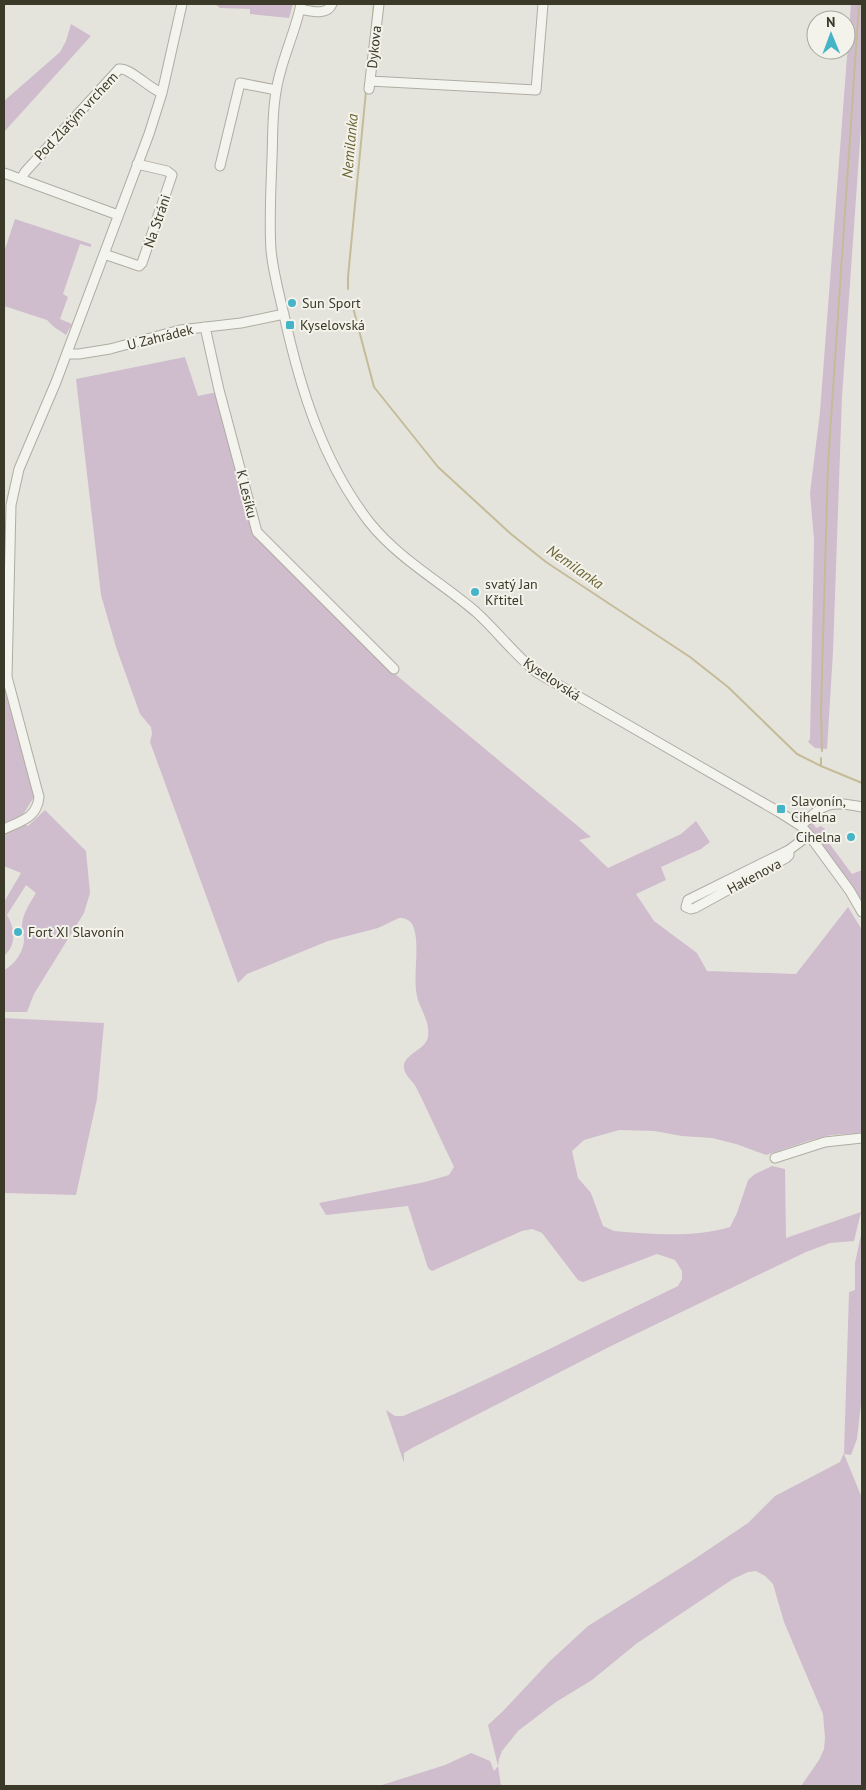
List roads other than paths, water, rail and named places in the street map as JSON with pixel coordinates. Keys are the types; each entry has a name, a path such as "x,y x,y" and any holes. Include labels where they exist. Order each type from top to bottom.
{"street":[{"path":"4,829 34,814 38,807 39,797 7,677 11,505 19,470 67,354 162,94 182,4"},
{"name":"Kyselovská","path":"332,4 330,9 325,11 301,6 282,66 276,90 273,132 270,238 273,264 301,383 334,466 360,510 389,544 478,614 536,672 779,812 800,826 809,835 848,887 862,912"},
{"name":"Dykova","path":"379,4 370,85 536,90 543,4"},
{"name":"Pod Zlatým vrchem","path":"20,179 119,69 126,69 162,94"},
{"path":"220,166 240,83 276,90"},
{"name":"Na Stráni","path":"104,254 139,266 142,263 154,232 172,174 168,171 137,164"},
{"path":"4,173 118,215"},
{"name":"U Zahrádek","path":"67,354 110,349 172,331 241,323 284,314"},
{"name":"K Lesíku","path":"205,326 219,390 257,532 394,669"},
{"path":"800,826 826,805 838,803 862,807"},
{"path":"788,850 809,835"},
{"name":"Hakenova","path":"788,850 789,855 786,858 695,908 686,907 688,900 788,850"},
{"path":"775,1158 825,1142 862,1138"}],"waterway":[{"name":"Nemilanka","path":"372,26 374,4"},
{"path":"822,751 821,710 828,464 859,4"},
{"name":"Nemilanka","path":"348,289 366,91"},
{"name":"Nemilanka","path":"351,300 374,387 438,467 511,534 546,562 690,657 728,687 797,754 862,783"},
{"name":"Nemilanka","path":"821,758 821,766"}],"place":[{"name":"Sun Sport","path":"292,303"},
{"name":"Kyselovská","path":"290,325"},
{"name":"svatý Jan Křtitel","path":"475,592"},
{"name":"Slavonín, Cihelna","path":"781,809"},
{"name":"Cihelna","path":"851,837"},
{"name":"Fort XI Slavonín","path":"18,932"}]}
